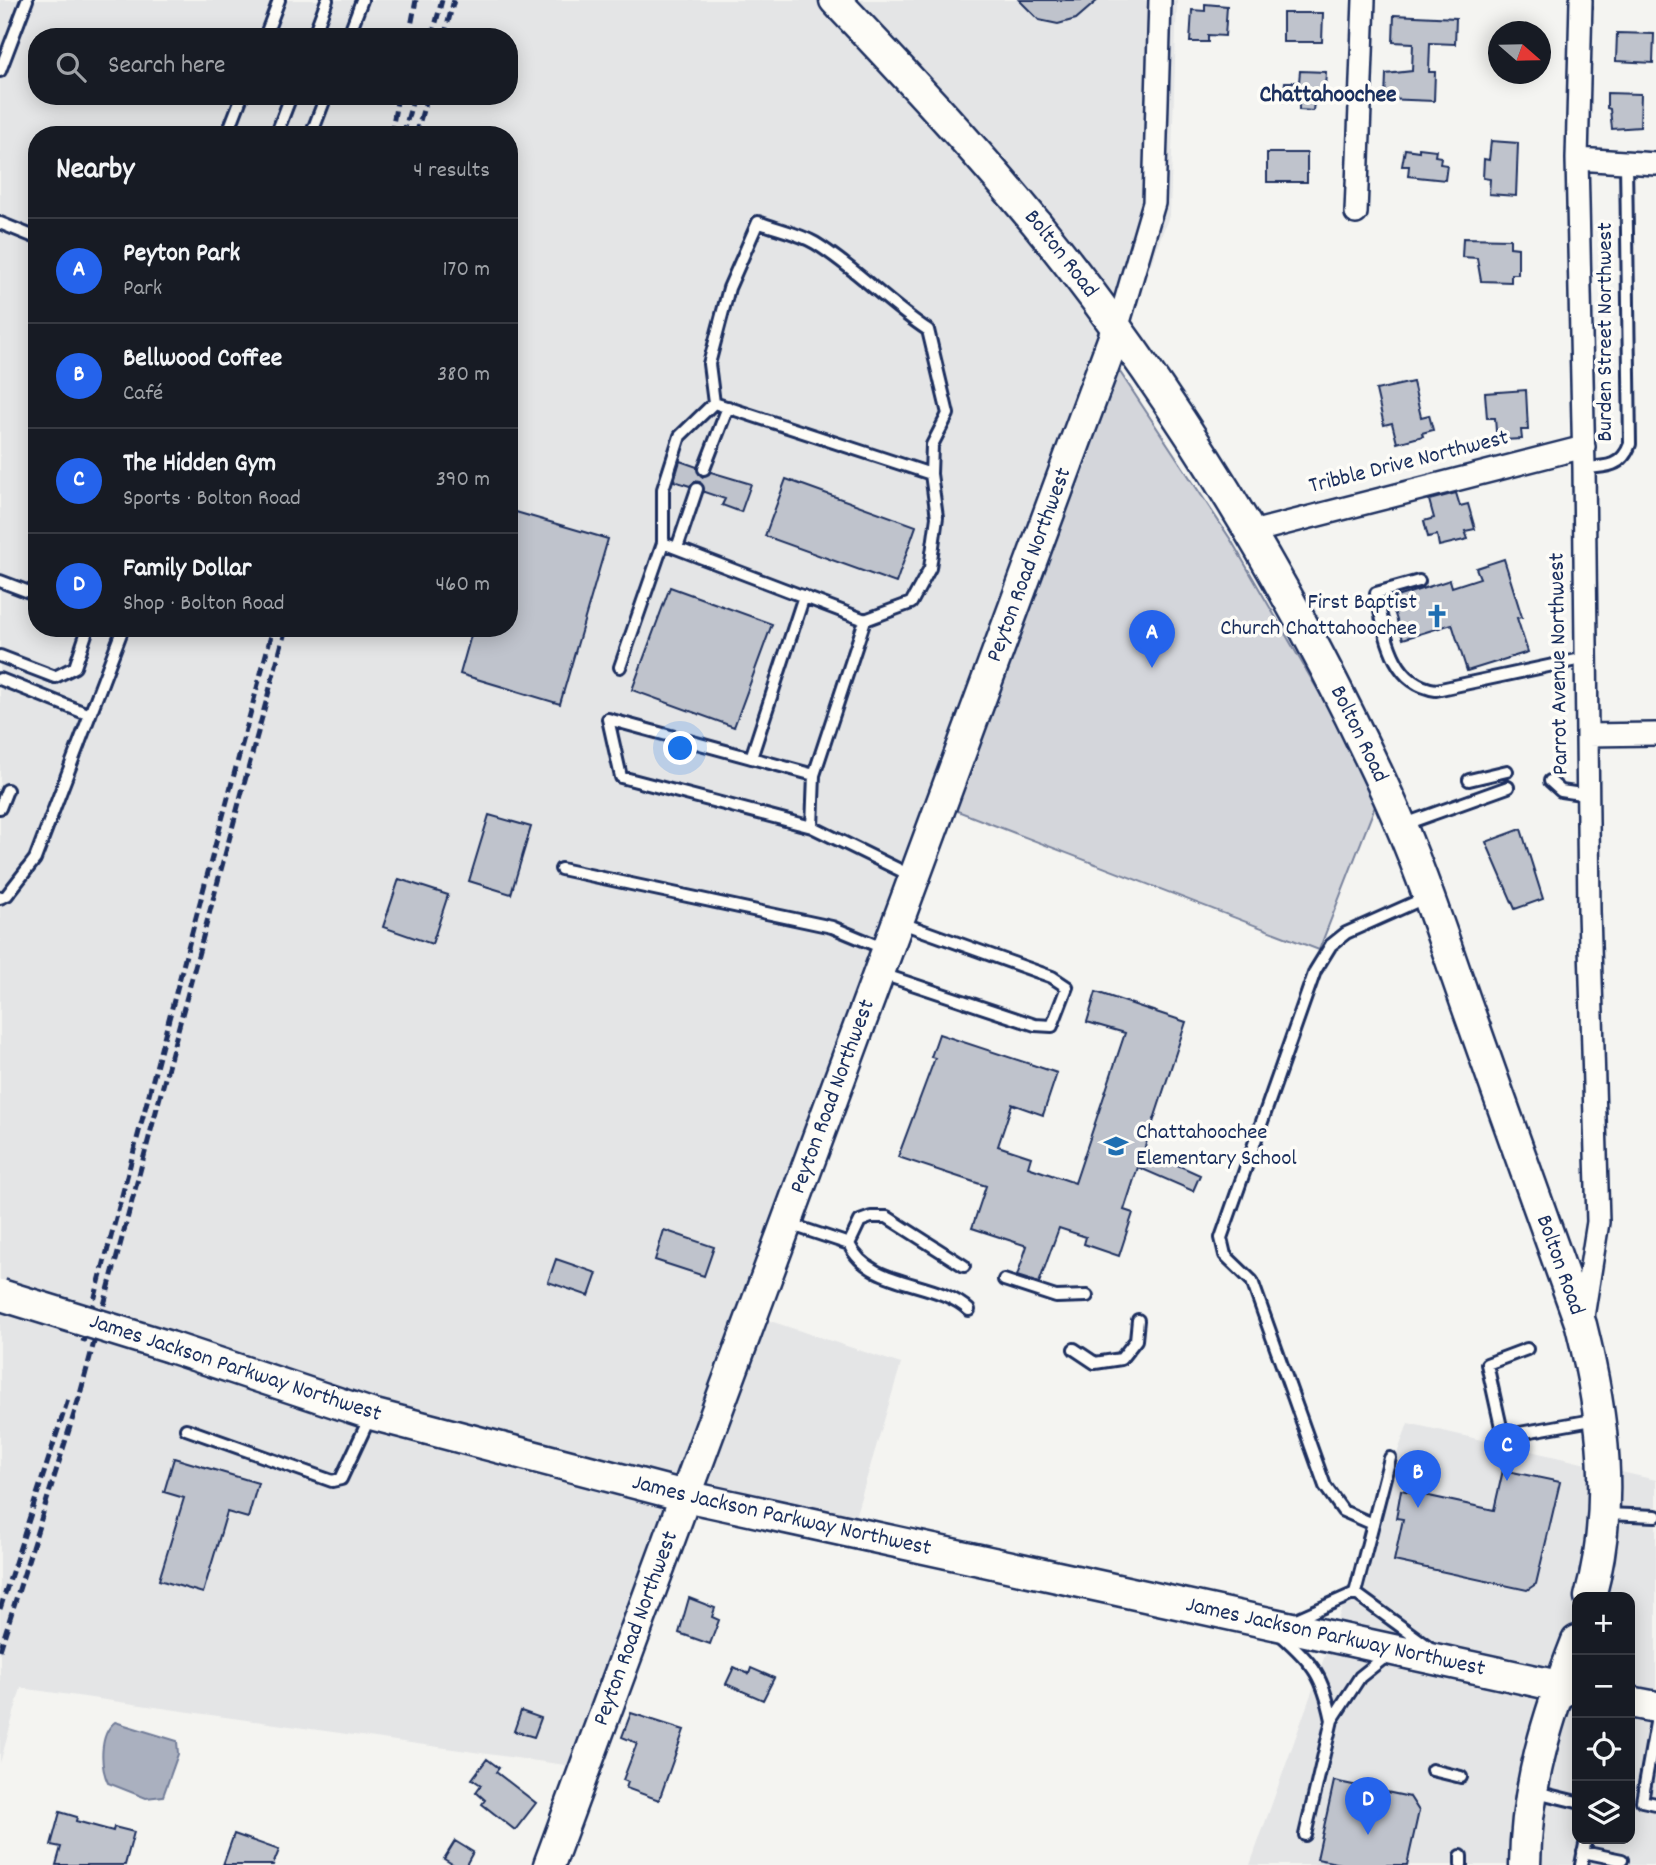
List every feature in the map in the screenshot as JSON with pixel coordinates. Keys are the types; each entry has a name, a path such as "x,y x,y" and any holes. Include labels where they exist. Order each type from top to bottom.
{"main road":[{"name":"Bolton Road","path":"835,0 1037,224 1117,329 1184,428 1248,533 1346,709 1429,896 1581,1325 1601,1418 1605,1462 1602,1540 1591,1592"},
{"name":"Peyton Road Northwest","path":"549,1865 1117,329"},
{"name":"James Jackson Parkway Northwest","path":"1,1295 170,1347 371,1414 685,1496 1569,1688"},
{"path":"1525,1865 1530,1790 1543,1734 1569,1688 1575,1655"},
{"path":"1635,1703 1656,1707"}],"street":[{"path":"1117,329 1154,203 1160,0"},
{"path":"1356,213 1364,0"},
{"name":"Parrot Avenue Northwest","path":"1581,0 1577,159 1598,1222 1581,1325"},
{"path":"1577,159 1656,164"},
{"name":"Tribble Drive Northwest","path":"1248,533 1391,498 1584,457"},
{"path":"1587,735 1656,734"}],"lane":[{"path":"0,71 27,0"},
{"path":"268,28 279,0"},
{"path":"316,28 327,0"},
{"path":"351,28 361,0"},
{"path":"230,126 239,105"},
{"path":"279,126 288,105"},
{"path":"314,126 323,105"},
{"name":"Burden Street Northwest","path":"1584,457 1610,467 1627,454 1630,444 1626,162"},
{"path":"663,543 865,620 911,603 930,568 937,517 931,474 932,445 948,414 928,330 898,310 854,269 813,242 758,222 729,288 709,364 713,403"},
{"path":"0,223 28,234"},
{"path":"713,403 931,474"},
{"path":"620,667 663,543 663,489 680,436 713,403"},
{"path":"704,469 727,407"},
{"path":"677,548 697,489"},
{"path":"0,581 28,592"},
{"path":"1419,581 1376,593 1389,645 1399,668 1412,684 1436,690 1586,658"},
{"path":"751,758 804,596"},
{"path":"812,827 814,775 865,620"},
{"path":"0,656 55,677 75,667 85,637"},
{"path":"0,898 7,895 35,859 120,637"},
{"path":"0,679 90,715"},
{"path":"814,775 608,719 621,777 812,827 842,845 915,877"},
{"path":"1469,780 1507,771"},
{"path":"1550,781 1561,791 1588,795"},
{"path":"1400,826 1508,787"},
{"path":"0,808 7,790"},
{"path":"561,869 832,927 883,962 1035,1025 1052,1026 1067,987 1052,977 898,922"},
{"path":"1373,1524 1343,1511 1325,1486 1252,1281 1225,1255 1221,1238 1321,962 1331,946 1346,933 1429,896"},
{"path":"849,1244 860,1221 871,1217 887,1217 964,1266"},
{"path":"786,1223 849,1244 856,1259 880,1273 956,1298 969,1310"},
{"path":"1004,1280 1056,1297 1087,1296"},
{"path":"1074,1349 1095,1363 1121,1359 1136,1340 1138,1320"},
{"path":"1527,1349 1487,1364 1503,1436 1601,1418"},
{"path":"186,1429 332,1481 341,1479 350,1464 371,1414"},
{"path":"1355,1592 1390,1458"},
{"path":"1604,1514 1656,1516"},
{"path":"1332,1720 1325,1687 1306,1657 1274,1624 1355,1592"},
{"path":"1355,1592 1448,1662"},
{"path":"1305,1835 1332,1720 1360,1677 1393,1650"},
{"path":"1642,1801 1656,1723"},
{"path":"1432,1770 1461,1777"},
{"path":"1530,1790 1572,1801"},
{"path":"1635,1802 1656,1804"},
{"path":"1581,1865 1585,1844"},
{"path":"1583,1852 1622,1860"}],"shaded area":[{"path":"0,0 1177,0 1170,213 755,1316 901,1364 849,1537 680,1510 586,1768 21,1688 0,1763"},
{"path":"1114,363 1231,540 1379,796 1319,950 947,807"},
{"path":"1408,1423 1656,1480 1656,1865 1250,1865"}],"water":[{"path":"115,1722 177,1741 178,1754 163,1796 146,1798 108,1783 103,1768 104,1742 106,1734"}],"building":[{"path":"1019,0 1098,0 1076,19 1058,24 1039,20"},
{"path":"1205,4 1227,6 1225,36 1208,35 1208,42 1190,42 1192,10 1205,11"},
{"path":"1283,13 1323,13 1322,42 1283,42"},
{"path":"1394,15 1456,18 1455,44 1430,43 1429,72 1435,72 1434,101 1385,99 1386,74 1412,71 1413,43 1393,42"},
{"path":"1617,33 1654,34 1653,63 1616,61"},
{"path":"1300,71 1326,72 1324,103 1314,102 1313,111 1299,110 1299,102 1283,101 1285,82 1299,82"},
{"path":"1607,93 1641,94 1640,127 1612,129"},
{"path":"1491,141 1518,143 1516,196 1489,194 1490,179 1483,178 1484,159 1489,160"},
{"path":"1419,148 1436,150 1435,156 1441,157 1440,164 1447,165 1445,180 1408,176 1409,166 1402,166 1405,149 1419,151"},
{"path":"1267,153 1307,153 1307,182 1267,182"},
{"path":"1463,238 1510,239 1510,247 1518,248 1518,274 1511,274 1511,282 1481,281 1477,258 1462,257"},
{"path":"1413,382 1421,417 1429,415 1433,430 1422,433 1423,436 1397,443 1392,423 1384,425 1376,390"},
{"path":"1526,390 1528,430 1521,430 1522,439 1502,440 1501,430 1496,431 1495,418 1487,418 1485,393"},
{"path":"680,461 697,467 702,477 711,472 751,484 741,512 722,505 725,499 704,492 700,482 695,481 690,486 674,481"},
{"path":"786,479 916,526 896,583 765,536"},
{"path":"1456,493 1460,506 1468,504 1475,529 1465,531 1468,539 1439,546 1437,535 1428,537 1424,521 1434,518 1429,500"},
{"path":"518,513 608,539 560,704 460,674 470,637 518,637"},
{"name":"First Baptist Church Chattahoochee","path":"1504,559 1522,617 1517,618 1528,652 1467,671 1452,624 1403,639 1390,599 1450,580 1452,587 1480,578 1476,568"},
{"path":"670,587 772,624 734,727 632,690"},
{"path":"489,815 531,827 511,894 469,881"},
{"path":"1521,829 1543,899 1515,909 1486,842"},
{"path":"399,879 448,895 432,944 383,927"},
{"name":"Chattahoochee Elementary School","path":"1096,992 1186,1022 1144,1150 1200,1175 1193,1191 1138,1167 1124,1210 1133,1213 1119,1256 1084,1244 1086,1237 1059,1228 1039,1283 1017,1276 1027,1246 972,1228 986,1186 898,1157 935,1058 931,1057 939,1034 1057,1073 1043,1115 1012,1104 998,1146 1031,1157 1028,1167 1075,1183 1125,1033 1087,1022"},
{"path":"664,1230 714,1247 704,1276 655,1260"},
{"path":"556,1259 597,1273 589,1296 548,1282"},
{"path":"174,1458 258,1483 248,1518 227,1512 203,1593 159,1580 184,1498 164,1492"},
{"path":"1503,1470 1560,1482 1536,1584 1527,1590 1394,1561 1403,1519 1396,1518 1401,1490 1494,1510"},
{"path":"689,1598 715,1608 712,1617 719,1620 710,1644 679,1633"},
{"path":"734,1667 749,1674 751,1668 774,1678 763,1700 726,1684"},
{"path":"521,1711 541,1718 534,1737 514,1731"},
{"path":"631,1713 684,1730 659,1800 626,1788 628,1782 623,1780 637,1743 622,1737"},
{"path":"487,1759 499,1768 496,1772 536,1803 515,1830 482,1804 485,1800 476,1792 481,1785 472,1779"},
{"path":"1334,1781 1410,1797 1419,1811 1407,1865 1346,1865 1317,1859"},
{"path":"60,1812 77,1817 76,1821 113,1831 114,1827 134,1832 125,1865 56,1865 61,1847 51,1845"},
{"path":"234,1834 279,1850 273,1865 223,1865"},
{"path":"455,1841 473,1852 466,1865 454,1865 444,1859"}],"railway":[{"path":"411,28 416,0"},
{"path":"434,28 442,0"},
{"path":"446,28 454,0"},
{"path":"393,126 396,105"},
{"path":"406,126 411,105"},
{"path":"419,126 424,105"},
{"path":"83,1342 271,637"},
{"path":"0,1650 79,1398 284,637"},
{"path":"0,1609 69,1396"}],"place":[{"name":"First Baptist Church Chattahoochee","path":"1437,616"},
{"name":"Peyton Park","path":"1152,668"},
{"name":"Chattahoochee Elementary School","path":"1116,1146"},
{"name":"The Hidden Gym","path":"1507,1481"},
{"name":"Bellwood Coffee","path":"1418,1508"},
{"name":"Family Dollar","path":"1368,1835"}],"district":[{"name":"Chattahoochee","path":"1328,96"}]}
